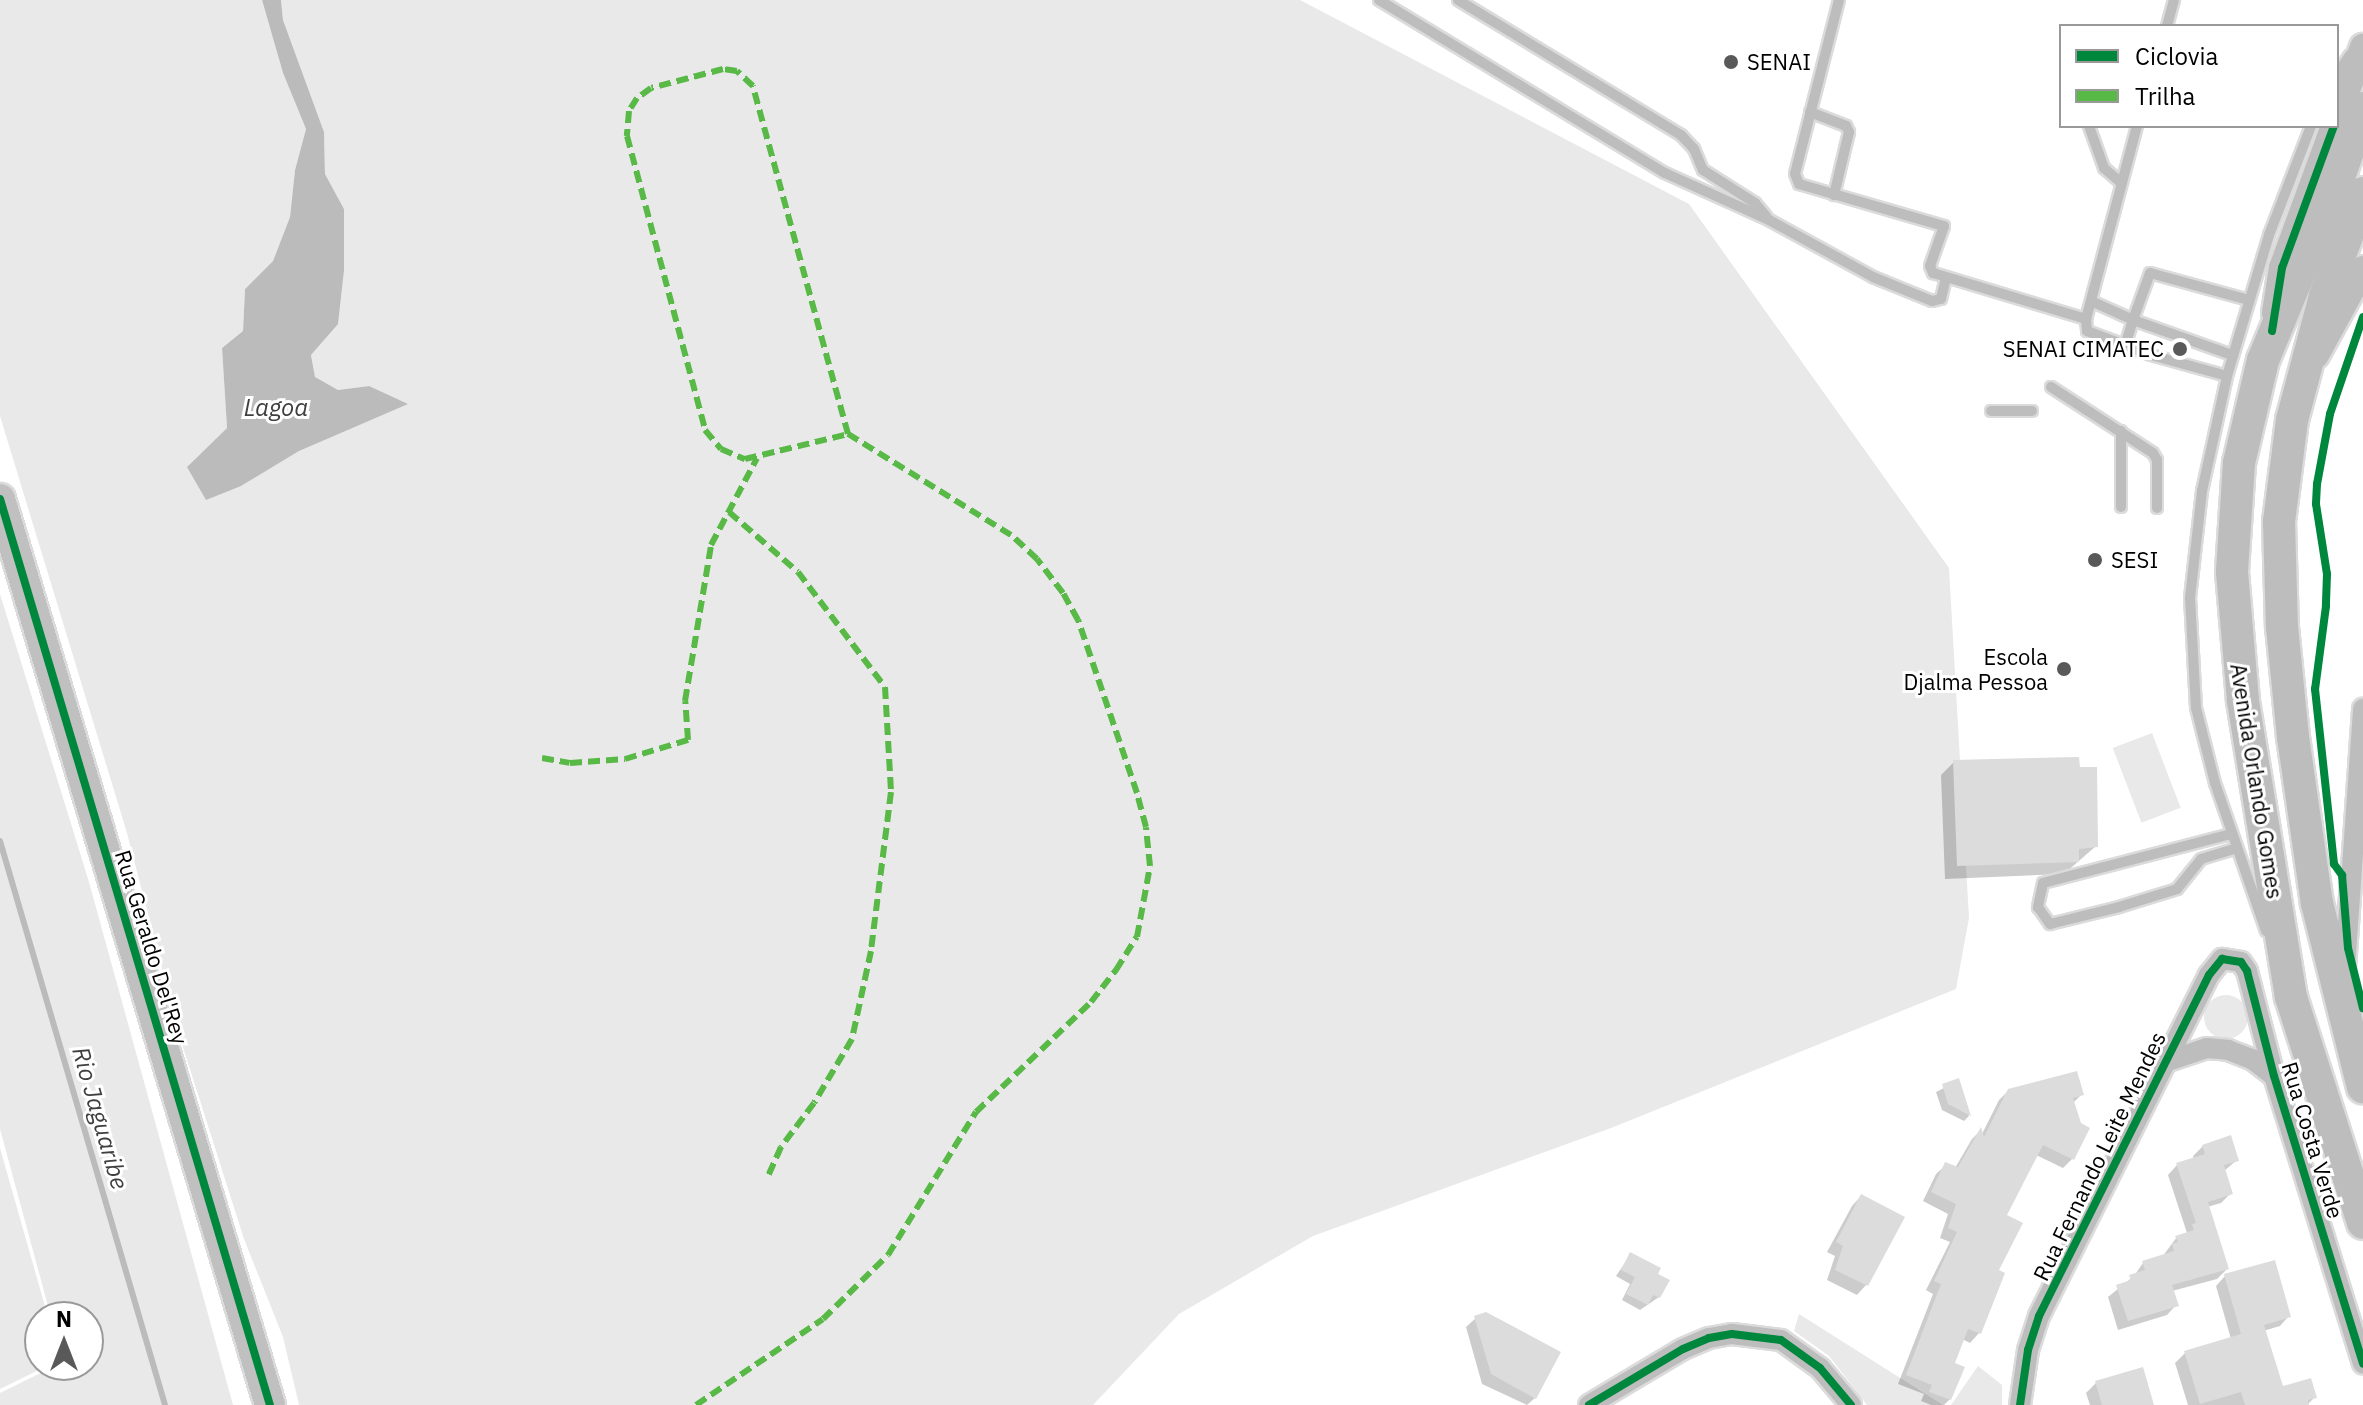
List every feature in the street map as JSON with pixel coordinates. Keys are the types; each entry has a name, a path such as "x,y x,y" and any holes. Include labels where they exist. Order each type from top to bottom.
{"main road":[{"name":"Avenida Orlando Gomes","path":"2363,108 2338,180 2272,331 2249,410 2233,516 2232,572 2243,701 2291,997 2363,1223"},
{"name":"Avenida Orlando Gomes","path":"2363,193 2325,296 2304,375 2283,472 2279,522 2282,627 2293,737 2317,903 2341,1010 2363,1087"},
{"name":"Rua Geraldo Del'Rey","path":"0,499 270,1405"}],"street":[{"path":"2339,112 2363,47"},
{"name":"Avenida Orlando Gomes","path":"2272,331 2282,268 2333,128"},
{"name":"Avenida Orlando Gomes","path":"2304,375 2363,269"},
{"path":"2341,1010 2363,709"},
{"name":"Rua Fernando Leite Mendes","path":"2020,1405 2028,1350 2039,1316 2215,965 2232,958 2247,971"},
{"name":"Rua Costa Verde","path":"2247,971 2274,1076 2363,1364"},
{"path":"2165,1062 2207,1048 2228,1050 2252,1059 2274,1076"},
{"path":"1589,1405 1683,1349 1709,1338 1732,1334 1781,1340 1820,1368 1851,1405"}],"lane":[{"path":"1379,0 1665,173 1769,220 1873,277 1932,301 1941,299 1946,278"},
{"path":"1458,0 1681,135 1694,149 1703,170 1755,203 1769,220"},
{"path":"1839,0 1795,179 1799,184 1944,226 1930,266 1933,273 2086,319"},
{"path":"2168,24 2174,0"},
{"path":"2339,71 2363,37"},
{"path":"1810,112 1846,126 1849,132 1834,195"},
{"path":"2090,128 2104,168 2121,183"},
{"path":"2136,128 2086,319 2087,331 2091,336 2227,376"},
{"path":"2291,997 2231,834 2196,708 2190,598 2202,491 2232,355 2269,235 2310,128"},
{"path":"2125,346 2150,273 2249,300"},
{"path":"2091,301 2133,320 2232,355"},
{"path":"2051,387 2121,431 2157,460 2157,508"},
{"path":"1991,411 2032,411"},
{"path":"2121,431 2121,507"},
{"path":"2231,834 2043,883 2038,907 2050,924 2177,889 2201,859 2236,848"}],"shaded area":[{"path":"0,0 262,0 283,73 306,129 295,170 290,217 273,261 245,289 243,331 222,348 227,428 187,467 241,486 299,451 369,386 338,390 315,378 311,355 338,323 344,271 344,209 325,174 324,132 283,20 281,0 1300,0 1689,204 1949,568 1969,918 1956,989 1611,1128 1313,1236 1179,1314 1093,1405 299,1405 283,1337 244,1239 180,1038 127,833 0,416"},
{"path":"0,594 89,882 233,1405 0,1405 0,1393 24,1381 104,1381 104,1301 47,1301 0,1129"},
{"path":"2152,733 2181,808 2141,823 2113,748"},
{"path":"2226,995 2241,1002 2248,1017 2241,1032 2226,1039 2211,1032 2204,1017 2211,1002"},
{"path":"0,1148 43,1301 24,1301 24,1377 0,1389"},
{"path":"1799,1314 1943,1405 1867,1405 1829,1356 1794,1331"},
{"path":"1978,1366 2002,1385 2002,1405 1951,1405"}],"water":[{"name":"Lagoa","path":"262,0 281,0 283,20 324,132 325,174 344,209 344,271 338,324 311,355 315,377 338,390 369,386 408,404 299,451 241,486 206,500 187,467 227,428 222,348 243,331 245,289 273,261 290,217 295,170 306,129 283,73"}],"building":[{"path":"2079,757 2080,767 2097,767 2098,847 2079,849 2079,862 1957,866 1953,760"},
{"path":"2077,1071 2084,1095 2073,1098 2081,1123 2090,1128 2074,1160 2043,1145 2007,1215 2023,1223 1999,1270 2005,1273 1981,1334 1968,1329 1955,1363 1965,1367 1951,1400 1929,1392 1932,1385 1906,1375 1941,1284 1934,1281 1957,1232 1948,1228 1956,1204 1931,1192 1945,1162 1958,1167 1981,1127 1984,1137 2008,1089"},
{"path":"1959,1078 1971,1116 1948,1104 1942,1084"},
{"path":"2231,1135 2239,1161 2224,1165 2233,1194 2208,1202 2229,1269 2172,1285 2179,1306 2128,1321 2116,1285 2131,1280 2129,1275 2145,1270 2142,1261 2174,1251 2172,1244 2178,1242 2175,1236 2194,1230 2192,1224 2196,1223 2176,1163 2205,1154 2202,1145"},
{"path":"1861,1194 1905,1217 1868,1286 1835,1270 1843,1246 1836,1242"},
{"path":"1630,1252 1661,1268 1658,1274 1670,1280 1660,1298 1653,1295 1648,1305 1626,1294 1635,1277 1621,1270"},
{"path":"2275,1260 2291,1317 2264,1325 2283,1386 2311,1378 2317,1398 2308,1400 2309,1405 2245,1405 2241,1392 2200,1404 2184,1351 2241,1334 2224,1274"},
{"path":"1486,1312 1561,1352 1536,1399 1491,1374 1474,1316"},
{"path":"2143,1367 2154,1405 2102,1405 2095,1381"}],"waterway":[{"name":"Rio Jaguaribe","path":"0,841 165,1405"}],"marked path":[{"path":"696,1405 823,1319 888,1255 976,1112 1091,1002 1116,970 1137,937 1150,866 1146,827 1137,793 1078,620 1063,593 1037,559 1011,535 848,434 753,86 737,71 723,69 651,88 637,98 629,111 627,136 705,430 721,449 745,459 848,434"},
{"path":"542,758 570,763 625,759 688,740 685,701 711,545 757,458"},
{"path":"729,512 798,572 885,687 891,792 871,951 852,1039 814,1103 781,1147 767,1178"}],"cycle path":[{"path":"2272,331 2282,268 2333,128"},
{"path":"2363,317 2330,414 2317,484 2316,504 2327,574 2315,689 2334,864 2342,875 2348,948 2363,1008"},
{"path":"0,499 270,1405"},
{"path":"2020,1405 2028,1350 2039,1316 2209,975 2222,959 2241,962 2247,971 2274,1076 2363,1364"},
{"path":"1589,1405 1683,1349 1709,1338 1732,1334 1781,1340 1820,1368 1851,1405"}],"place":[{"name":"SENAI","path":"1731,62"},
{"name":"SENAI CIMATEC","path":"2180,349"},
{"name":"SESI","path":"2095,560"},
{"name":"Escola Djalma Pessoa","path":"2064,669"}]}
